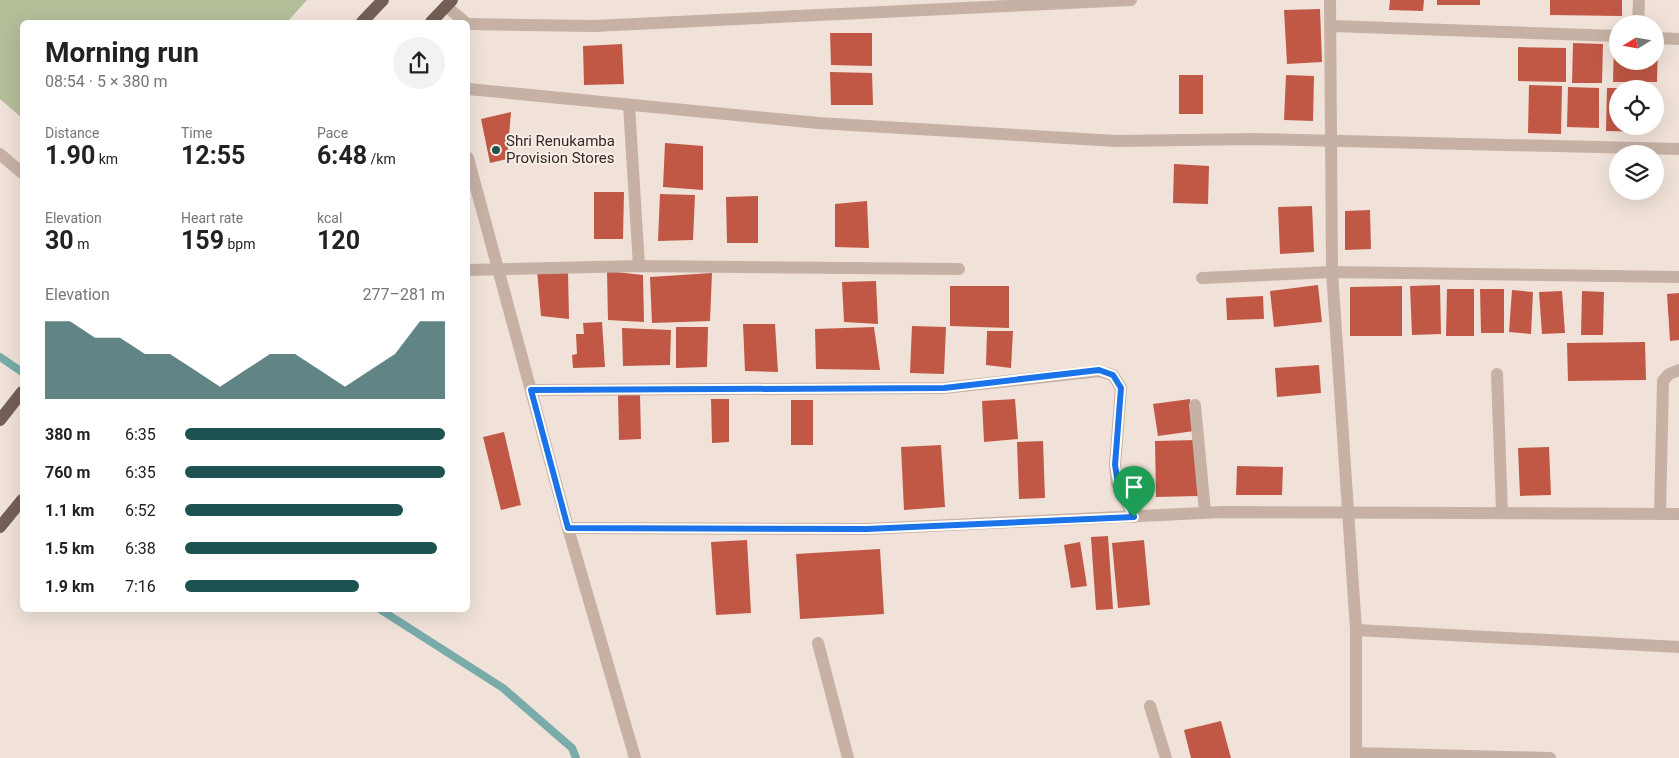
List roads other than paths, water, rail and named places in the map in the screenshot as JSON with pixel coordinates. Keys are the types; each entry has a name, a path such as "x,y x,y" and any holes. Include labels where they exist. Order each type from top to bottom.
{"main road":[{"path":"364,20 383,0"},
{"path":"433,20 449,3"},
{"path":"0,420 20,395"},
{"path":"0,527 20,502"}],"street":[{"path":"470,23 594,26 1131,0"},
{"path":"1330,0 1333,141 1332,272 1346,511 1356,630 1356,755 1550,758"},
{"path":"1638,15 1639,0"},
{"path":"449,3 463,20"},
{"path":"1331,26 1609,36"},
{"path":"1664,38 1679,38"},
{"path":"470,89 818,123 1116,141 1256,139 1679,149"},
{"path":"629,105 639,266"},
{"path":"0,154 20,171"},
{"path":"470,165 568,528 635,758"},
{"path":"470,270 639,266 959,270"},
{"path":"1202,278 1332,272 1679,278"},
{"path":"531,390 944,388 1099,370 1113,375 1121,388 1115,465 1118,483 1134,517"},
{"path":"1660,514 1663,381 1669,374 1679,370"},
{"path":"1498,374 1502,512"},
{"path":"1195,405 1205,512"},
{"path":"568,528 867,529 1205,512 1346,511 1679,514"},
{"path":"1356,630 1679,647"},
{"path":"818,643 848,758"},
{"path":"1150,706 1166,758"}],"waterway":[{"path":"0,357 20,371"},
{"path":"384,612 503,688 572,748 576,758"}],"place":[{"name":"Shri Renukamba Provision Stores","path":"496,150"}]}
